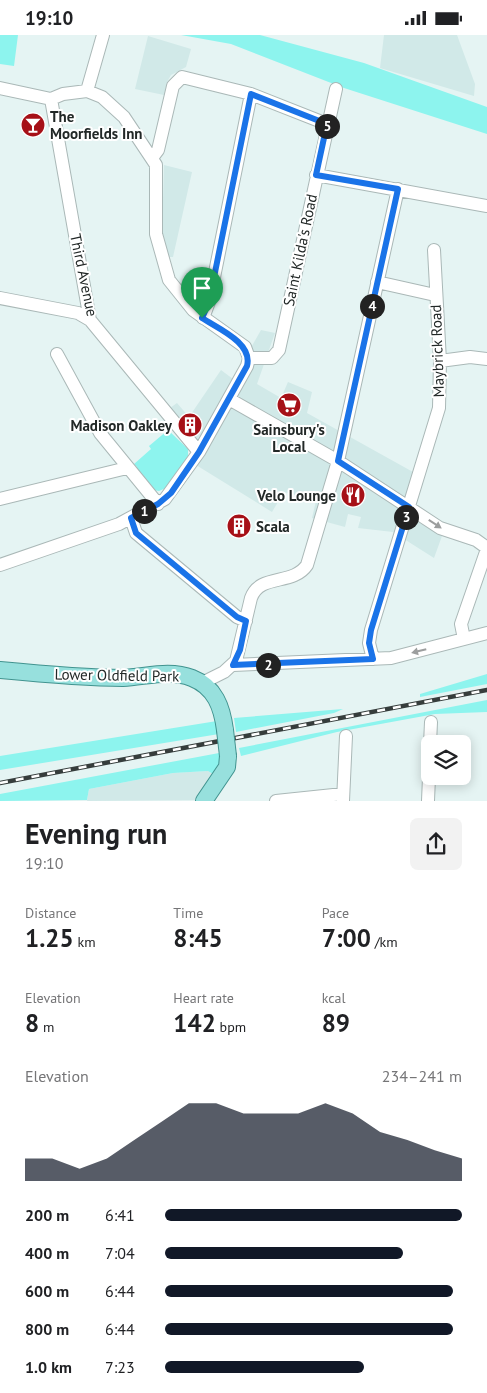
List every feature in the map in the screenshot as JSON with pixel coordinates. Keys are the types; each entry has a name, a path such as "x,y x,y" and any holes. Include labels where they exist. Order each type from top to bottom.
{"main road":[{"name":"Lower Oldfield Park","path":"0,670 61,676 124,677 179,674 202,683"},
{"path":"202,683 218,701 225,730 228,756 227,767 204,801"}],"street":[{"path":"87,91 103,35"},
{"path":"152,158 158,150 173,85 179,78 185,76 251,94 327,124"},
{"path":"0,88 53,97 87,91 102,97 115,107 152,158 158,171 156,234 164,264 175,289 186,304 202,318 245,347 249,358 229,399 199,452 171,493 158,504 106,529 0,565"},
{"name":"Saint Kilda's Road","path":"249,358 272,358 279,350 336,89"},
{"path":"202,318 209,302 251,94"},
{"name":"Third Avenue","path":"53,97 90,320 199,452"},
{"path":"316,175 487,206"},
{"path":"233,665 240,650 251,597 259,585 293,577 306,565 338,461 398,189"},
{"name":"Maybrick Road","path":"373,659 369,643 371,630 437,420 439,408 440,361 434,250"},
{"path":"377,282 435,295"},
{"path":"0,298 78,313 90,320"},
{"path":"57,354 95,425 158,504"},
{"path":"440,361 464,357 487,359"},
{"path":"229,399 338,461 446,531 476,540 487,548 461,624 464,639"},
{"path":"0,499 127,467"},
{"path":"131,518 136,533 237,617 246,621"},
{"path":"202,683 233,665 390,658 487,633"},
{"path":"430,735 431,723"},
{"path":"276,801 343,797 346,736"},
{"path":"428,801 429,785"}],"shaded area":[{"path":"0,35 18,35 14,66 0,64"},
{"path":"181,35 260,35 364,63 487,107 487,134 344,88 231,44"},
{"path":"384,35 457,35 475,84 474,96 380,68"},
{"path":"148,36 191,49 186,67 171,75 164,95 135,89"},
{"path":"164,165 192,172 173,257 167,257 162,236"},
{"path":"261,330 275,333 257,384 281,398 288,382 312,392 307,413 413,472 401,512 442,536 434,558 393,532 358,528 361,517 348,514 345,527 312,518 316,501 284,492 272,512 196,465 205,450 170,408 177,403 189,417 221,370 233,379"},
{"path":"168,430 188,449 188,456 166,488 159,491 153,490 135,469 137,467 134,464 151,449 149,446"},
{"path":"487,674 487,684 420,697 420,694"},
{"path":"487,700 487,712 435,714 337,732 241,756 239,748"},
{"path":"343,709 334,713 236,732 234,718"},
{"path":"217,721 219,734 0,770 0,756"},
{"path":"219,753 221,761 213,774 208,771 173,773 89,789 87,800 0,801 0,794"},
{"path":"208,771 213,774 195,800 87,801 89,789 173,773"}],"railway":[{"path":"0,783 487,690"}],"place":[{"name":"The Moorfields Inn","path":"33,125"},
{"name":"Sainsbury's Local","path":"289,405"},
{"name":"Madison Oakley","path":"190,425"},
{"name":"Velo Lounge","path":"353,495"},
{"name":"Scala","path":"239,526"}],"route":[{"path":"251,94 327,124 316,175 398,189 338,461 409,507 371,630 369,643 373,659 247,666 233,665 240,650 246,621 237,617 136,533 131,518 158,504 171,493 199,452 247,366 249,358 245,347 202,318 209,302 251,94"}]}
